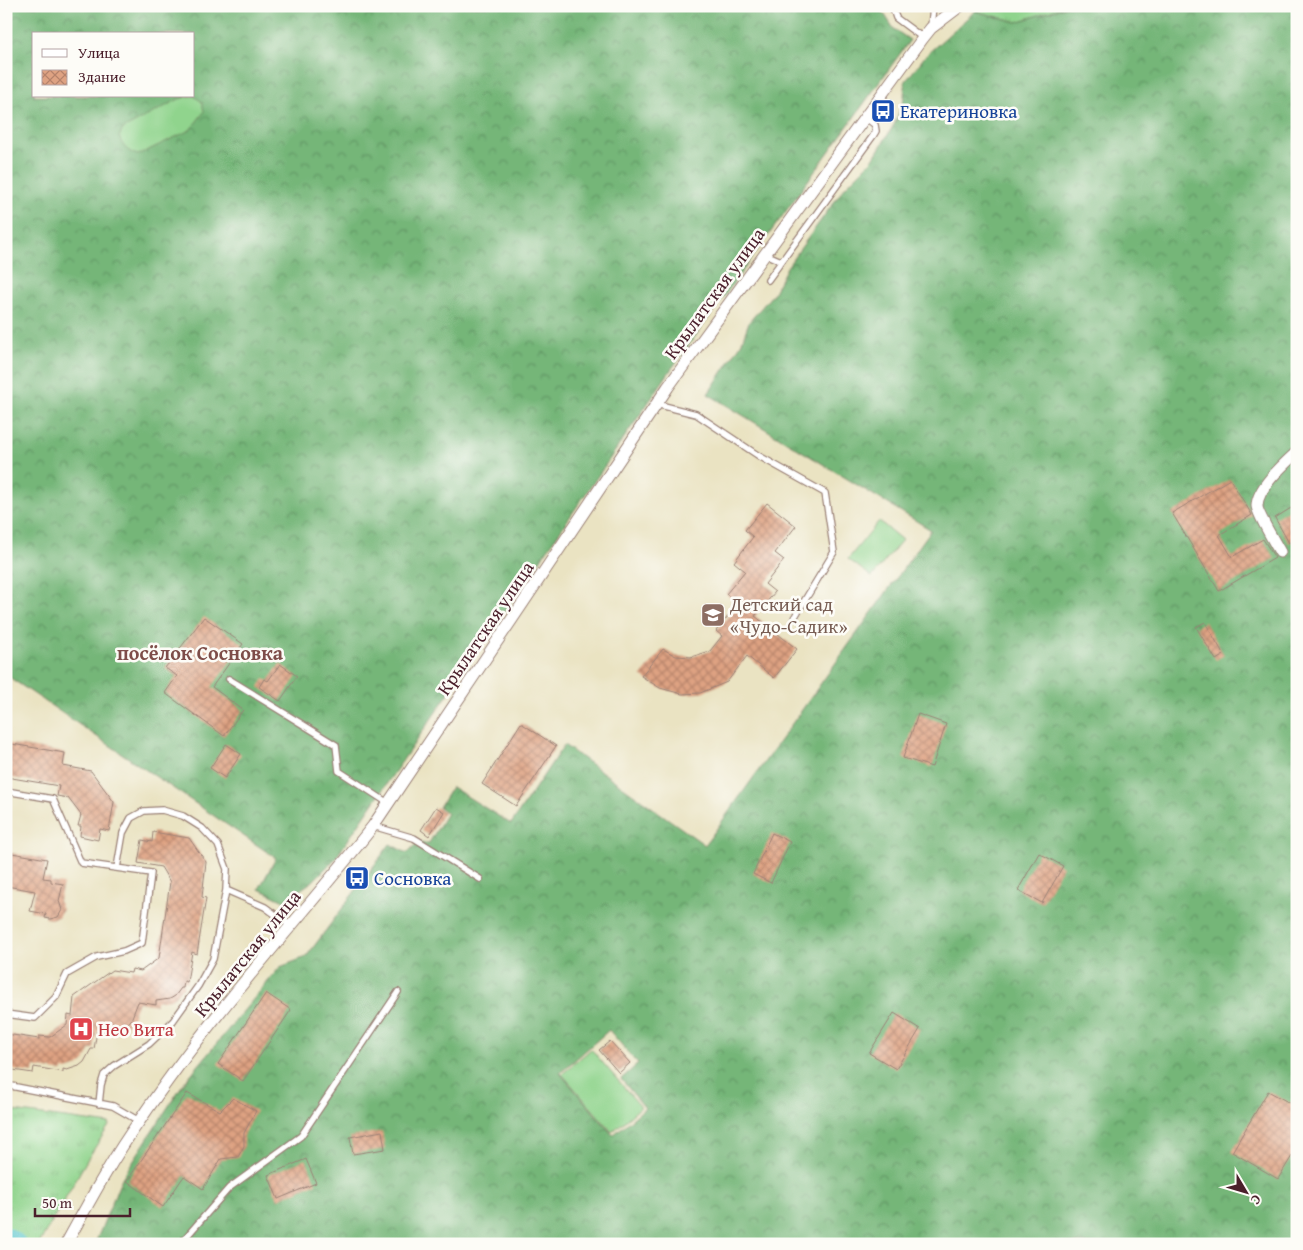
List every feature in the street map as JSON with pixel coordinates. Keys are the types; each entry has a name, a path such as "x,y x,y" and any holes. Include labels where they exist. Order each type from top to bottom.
{"street":[{"name":"Крылатская улица","path":"66,1244 116,1156 139,1121 234,994 334,876 373,826 656,404 764,254 930,28 960,6"},
{"path":"1280,552 1256,507 1258,497 1264,487 1297,452"}],"lane":[{"path":"892,6 896,18 923,38"},
{"path":"930,28 933,6"},
{"path":"768,280 876,131 875,124 865,118"},
{"path":"764,254 781,261"},
{"path":"656,404 696,414 759,456 825,493 834,552 794,618"},
{"path":"229,679 336,745 339,771 388,803"},
{"path":"6,791 53,799 81,863 151,873 142,943 124,951 97,957 67,974 56,997 34,1018 6,1014"},
{"path":"99,1104 104,1075 155,1038 173,1021 198,986 214,959 226,890 227,869 218,845 202,828 183,816 162,810 144,811 131,818 123,833 117,868"},
{"path":"373,826 414,838 480,879"},
{"path":"226,890 265,907 291,926"},
{"path":"180,1244 229,1188 301,1136 398,992"},
{"path":"6,1085 112,1106 139,1121"}],"green space":[{"path":"6,6 879,6 894,29 910,40 670,371 335,859 313,881 284,901 259,889 276,858 6,675"},
{"path":"980,6 1067,6 1017,22 975,11"},
{"path":"1067,6 1297,6 1297,1244 95,1244 122,1178 183,1084 280,967 306,957 390,844 407,853 417,843 429,843 447,813 439,807 452,787 511,824 564,745 705,845 931,530 708,394 741,344 749,322 773,294 787,267 845,187 873,159 895,123 904,98 905,82 926,55 975,11 1017,22","holes":["609,1030 638,1064 621,1079 645,1108 613,1135 560,1073"]},
{"path":"195,97 202,102 204,112 190,130 138,155 129,151 124,146 119,137 123,129 179,99"},
{"path":"879,521 902,540 872,577 848,559"},
{"path":"591,1049 641,1107 612,1132 562,1074"},
{"path":"6,1110 110,1124 39,1244 6,1244"}],"building":[{"path":"1230,479 1252,515 1219,535 1232,557 1263,539 1275,558 1219,591 1172,513"},
{"path":"767,503 796,526 775,553 784,560 765,584 775,592 755,616 797,649 774,678 747,656 727,682 700,693 682,694 660,688 641,676 663,649 676,656 691,657 710,651 722,636 716,631 738,604 726,594 745,571 734,562 753,537 745,530"},
{"path":"1291,508 1297,518 1297,538 1289,543 1275,518"},
{"path":"204,617 243,644 212,687 243,710 224,736 165,693 177,676 165,668"},
{"path":"1205,622 1224,655 1216,660 1196,627"},
{"path":"280,664 297,676 280,701 259,687 264,679 268,681"},
{"path":"918,714 946,724 932,767 903,758"},
{"path":"521,723 556,746 516,806 482,784"},
{"path":"6,743 65,753 63,766 91,771 114,802 109,831 100,829 98,840 80,836 81,826 78,826 81,815 68,798 57,796 59,786 6,777"},
{"path":"226,744 241,754 225,778 210,768"},
{"path":"436,807 444,812 429,836 421,830"},
{"path":"153,832 189,838 206,862 202,897 206,898 197,954 192,952 187,982 184,981 183,988 175,996 170,999 156,1001 156,1005 138,1002 131,1020 123,1028 111,1032 97,1031 94,1049 91,1049 84,1062 79,1066 67,1070 63,1069 63,1072 34,1067 33,1073 6,1069 6,1034 39,1039 39,1036 50,1037 67,1025 68,1015 72,1016 74,997 112,970 131,973 132,969 141,971 159,958 170,882 161,867 138,863 142,840 152,842"},
{"path":"772,833 790,842 771,883 753,874"},
{"path":"6,852 47,859 43,878 51,879 51,882 63,884 59,901 62,910 58,917 45,918 46,914 30,911 35,891 6,886"},
{"path":"1039,853 1063,866 1042,903 1018,890"},
{"path":"266,993 291,1010 243,1081 218,1064"},
{"path":"894,1013 920,1029 896,1069 869,1053"},
{"path":"610,1041 630,1063 619,1073 599,1050"},
{"path":"1268,1091 1297,1107 1297,1159 1292,1156 1278,1179 1232,1152"},
{"path":"187,1093 220,1111 233,1098 256,1111 244,1133 244,1146 238,1157 221,1159 203,1189 184,1176 163,1207 127,1181"},
{"path":"382,1131 385,1149 353,1154 350,1137"},
{"path":"306,1159 316,1183 278,1199 268,1175"}],"waterway":[{"path":"6,1238 15,1244"}],"place":[{"name":"Екатериновка","path":"883,111"},
{"name":"Детский сад «Чудо-Садик»","path":"713,615"},
{"name":"Сосновка","path":"357,878"},
{"name":"Нео Вита","path":"81,1029"}],"district":[{"name":"посёлок Сосновка","path":"200,653"}]}
